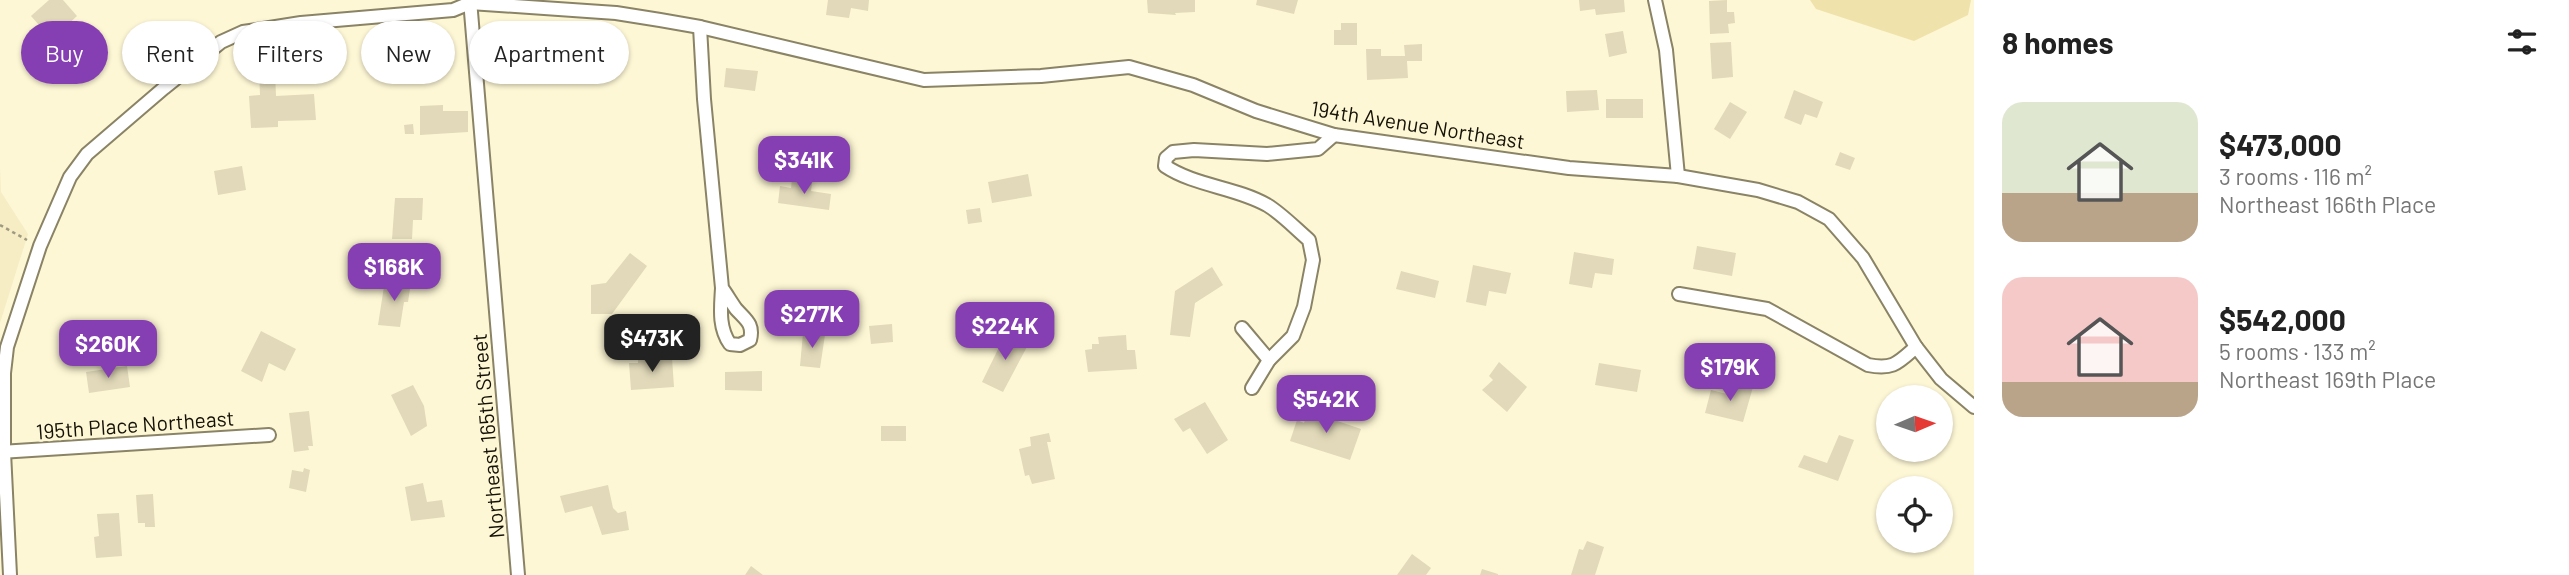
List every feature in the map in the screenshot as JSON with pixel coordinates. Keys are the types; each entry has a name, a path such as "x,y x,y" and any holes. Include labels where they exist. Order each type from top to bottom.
{"street":[{"path":"1656,0 1666,50 1678,176"},
{"name":"194th Avenue Northeast","path":"10,575 2,452 7,346 40,246 70,177 87,154 221,42 243,32 260,28 453,10 470,1 617,13 700,27 924,79 1041,76 1129,67 1193,85 1256,111 1334,135 1569,168 1678,176 1758,190 1798,202 1829,219 1863,258 1916,347 1941,379 1974,407"},
{"name":"Northeast 165th Street","path":"470,1 518,575"},
{"path":"700,27 722,288"},
{"path":"1252,388 1269,360 1293,337 1304,307 1313,260 1309,240 1267,205 1177,174 1165,166 1166,158 1173,152 1194,150 1267,153 1318,149 1334,135"},
{"path":"1679,294 1768,309 1868,365 1884,368 1898,363 1916,347"},
{"path":"1242,328 1269,360"},
{"name":"195th Place Northeast","path":"2,452 269,435"}],"path":[{"path":"0,225 40,246"}],"shaded area":[{"path":"1810,0 1971,0 1968,15 1914,41 1816,9"},
{"path":"0,166 1,192 28,234 0,323"}],"building":[{"path":"49,0 63,0 77,16 72,21 35,21 31,16"},
{"path":"828,0 869,0 868,11 851,8 849,18 826,15"},
{"path":"1147,0 1195,0 1195,12 1175,13 1176,15 1148,13"},
{"path":"1257,0 1298,0 1294,14 1256,5"},
{"path":"1579,0 1624,0 1625,12 1596,15 1595,9 1580,11"},
{"path":"1727,0 1727,12 1734,12 1735,23 1728,24 1729,33 1710,34 1709,1"},
{"path":"1341,23 1357,23 1357,45 1334,45 1334,30 1341,30"},
{"path":"1623,31 1627,53 1609,57 1605,34"},
{"path":"1731,42 1733,77 1712,79 1710,43"},
{"path":"1422,44 1422,61 1407,61 1408,78 1367,80 1366,49 1381,49 1381,56 1405,56 1404,45"},
{"path":"726,68 758,71 755,91 724,87"},
{"path":"260,84 276,84 276,96 314,94 316,120 278,121 278,127 251,128 249,96 260,95"},
{"path":"1597,90 1599,110 1567,112 1566,91"},
{"path":"1794,90 1823,102 1817,118 1805,114 1801,125 1784,118"},
{"path":"1606,99 1643,99 1643,118 1606,118"},
{"path":"1730,102 1747,112 1730,139 1714,129"},
{"path":"443,105 443,111 468,111 468,132 420,135 420,106"},
{"path":"413,124 414,134 405,134 404,125"},
{"path":"1840,152 1855,158 1850,170 1835,165"},
{"path":"242,166 246,190 218,195 214,171"},
{"path":"1028,174 1032,196 992,203 988,182"},
{"path":"792,180 812,183 811,191 831,194 829,210 778,203 780,186 791,188"},
{"path":"395,198 423,198 422,220 413,220 412,239 392,239"},
{"path":"980,208 982,222 968,224 966,210"},
{"path":"1697,246 1736,253 1732,276 1693,269"},
{"path":"1574,252 1614,259 1612,275 1595,273 1592,288 1569,284"},
{"path":"630,253 647,266 612,314 591,314 591,285 606,283"},
{"path":"1473,265 1511,273 1506,294 1489,291 1486,306 1466,302"},
{"path":"1212,267 1223,285 1195,303 1190,337 1170,335 1175,291"},
{"path":"1401,271 1439,281 1435,298 1396,289"},
{"path":"385,280 411,282 400,327 378,325"},
{"path":"892,324 893,342 871,344 869,326"},
{"path":"261,331 296,349 285,371 269,363 262,382 241,371"},
{"path":"1007,331 1029,343 1003,392 982,382"},
{"path":"803,333 825,335 820,368 800,366"},
{"path":"1126,335 1127,350 1135,350 1137,369 1088,372 1085,350 1092,349 1092,344 1099,344 1098,337"},
{"path":"672,358 674,387 631,390 629,363"},
{"path":"1499,362 1527,387 1507,412 1482,390 1493,380 1489,376"},
{"path":"1599,363 1641,370 1637,392 1595,385"},
{"path":"127,366 130,387 89,393 86,372"},
{"path":"762,371 762,391 725,390 725,372"},
{"path":"1734,383 1753,387 1743,422 1705,413 1711,390 1731,395"},
{"path":"413,385 424,406 427,426 411,436 391,395"},
{"path":"1205,402 1228,440 1207,454 1190,428 1183,432 1174,419"},
{"path":"309,411 313,446 308,446 309,450 294,452 289,413"},
{"path":"1308,411 1361,429 1350,460 1290,441 1297,420 1304,423"},
{"path":"881,426 906,426 906,441 881,441"},
{"path":"1049,433 1051,442 1047,442 1055,479 1032,484 1029,475 1025,476 1019,449 1031,446 1030,437"},
{"path":"1839,435 1854,440 1838,481 1798,467 1804,455 1827,463"},
{"path":"304,468 310,470 306,492 289,488 292,470 303,472"},
{"path":"423,483 427,502 442,500 445,517 411,521 405,487"},
{"path":"608,485 613,508 618,513 626,511 629,530 602,535 592,506 565,513 560,496"},
{"path":"153,494 155,527 145,527 145,523 138,523 136,495"},
{"path":"119,513 122,556 96,558 94,537 99,536 97,514"},
{"path":"1587,541 1604,547 1595,575 1571,575 1579,549 1583,550"},
{"path":"1412,554 1431,568 1426,575 1397,575"},
{"path":"751,566 763,575 745,575"},
{"path":"1482,569 1498,574 1498,575 1480,575"}]}
